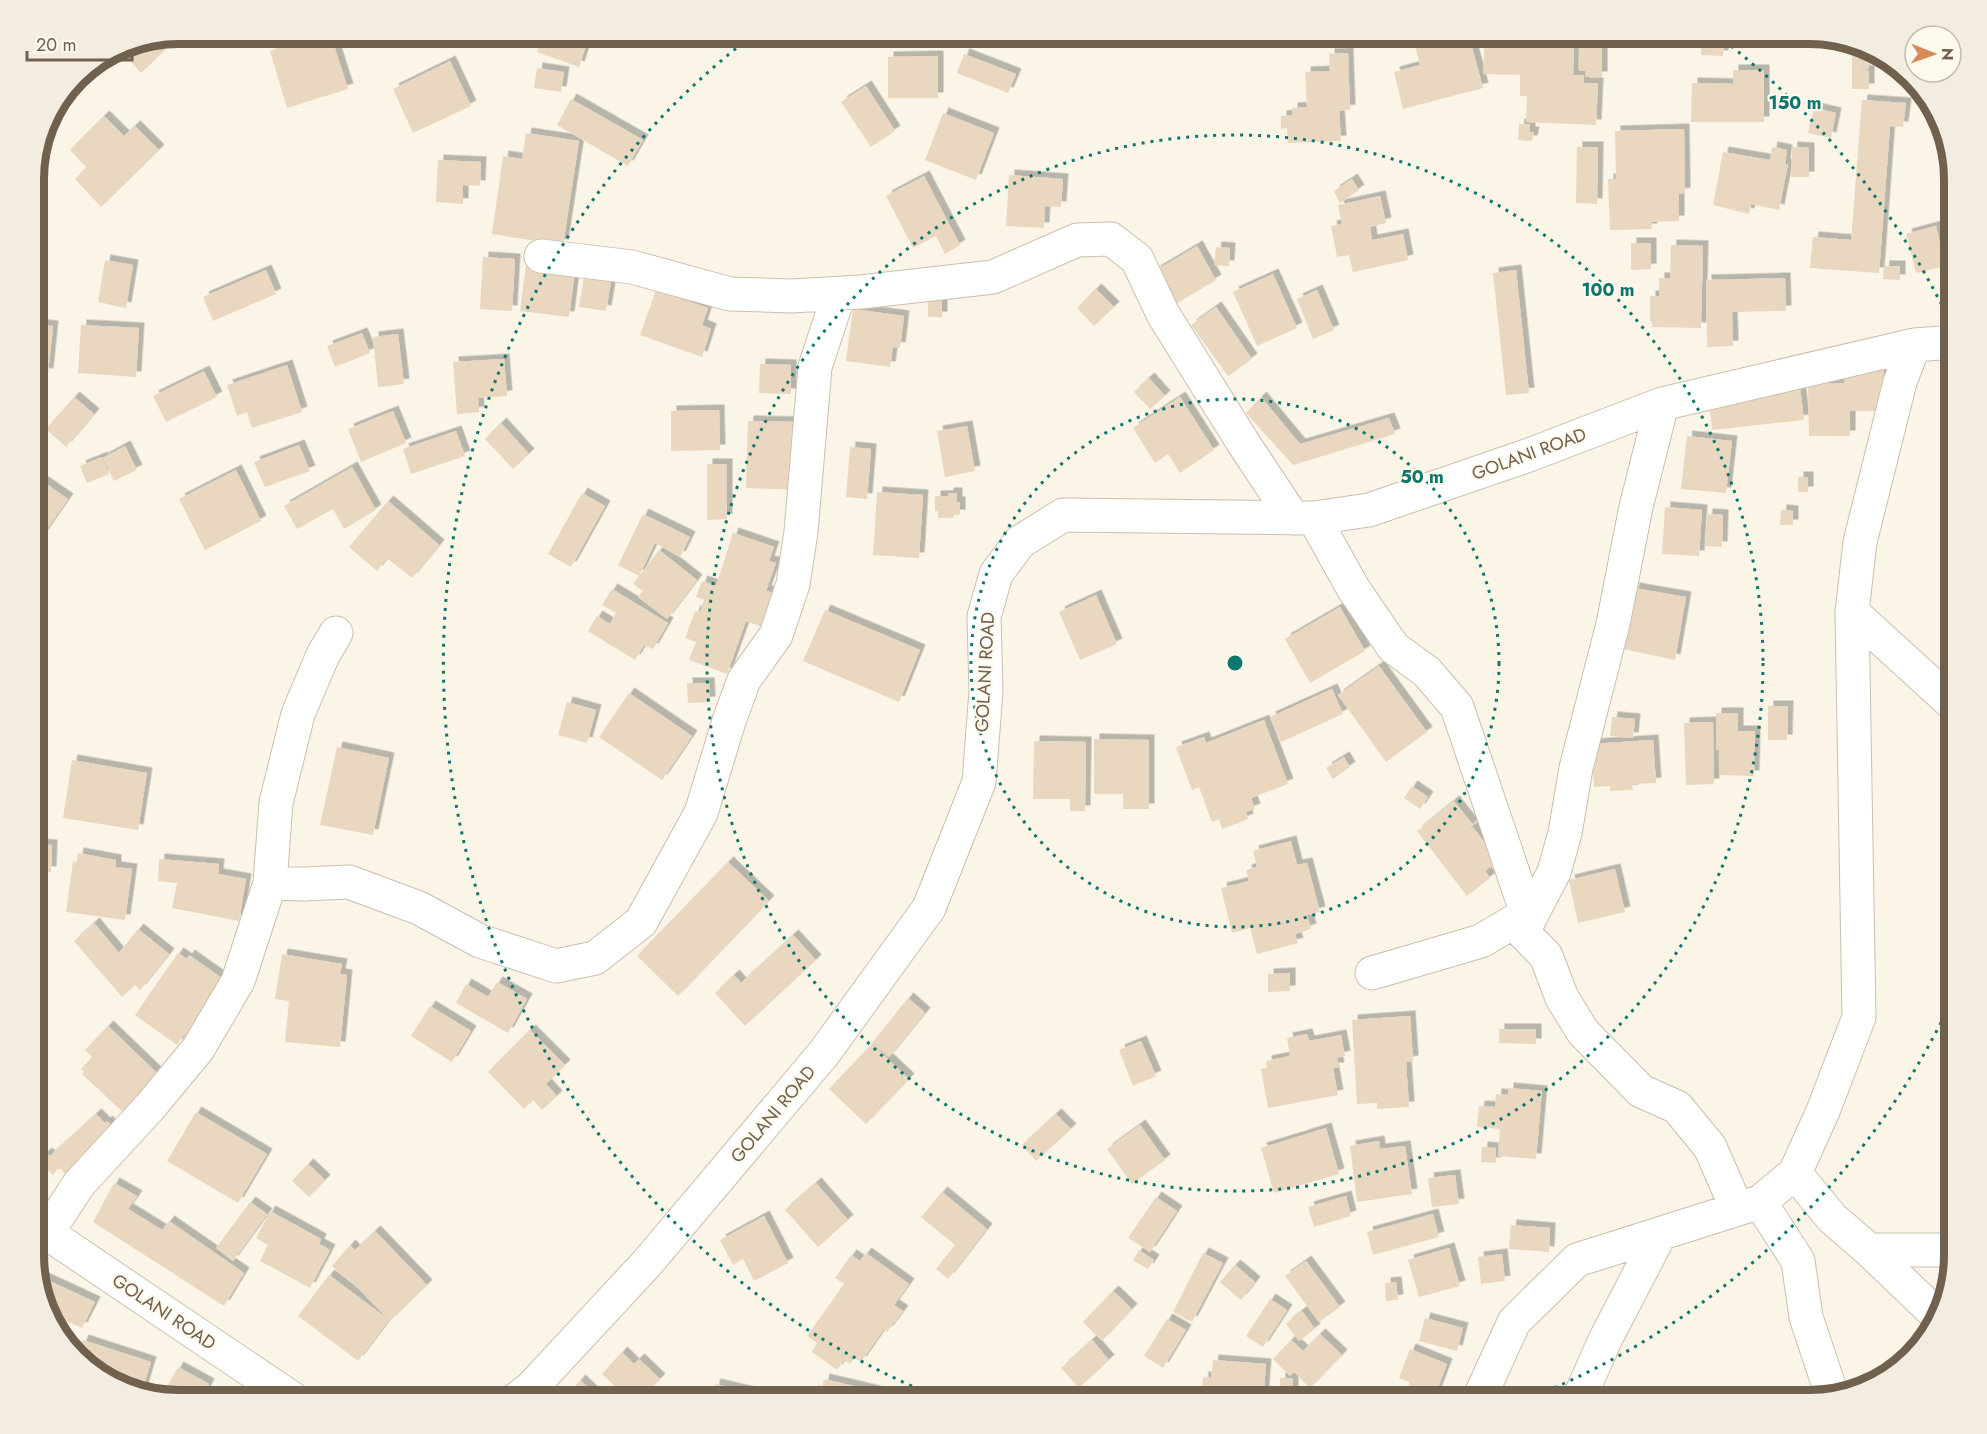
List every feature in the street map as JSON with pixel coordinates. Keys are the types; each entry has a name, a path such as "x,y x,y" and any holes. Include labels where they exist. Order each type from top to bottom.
{"street":[{"path":"541,256 632,267 730,294 791,296 839,294 993,277 1077,240 1111,240 1137,259 1169,323 1242,441 1304,518 1393,647 1427,672 1457,707 1521,921 1546,956 1562,998 1583,1032 1641,1091 1677,1107 1710,1147 1749,1206 1798,1261 1806,1317 1830,1389"},
{"path":"270,883 349,882 419,908 480,941 556,966 595,958 641,922 701,813 744,680 776,635 793,584 801,532 815,368 839,294"},
{"name":"GOLANI ROAD","path":"528,1390 648,1262 817,1063 928,908 979,782 986,692 984,617 996,574 1020,542 1063,515 1304,518 1369,510 1529,455 1662,404 1914,345 1944,343"},
{"path":"1483,1390 1514,1322 1576,1260 1749,1206 1795,1173 1823,1111 1859,1017 1852,612 1860,542 1900,382 1914,345"},
{"path":"1372,973 1481,941 1521,921 1554,872 1562,843 1576,768 1613,624 1636,507 1662,404"},
{"path":"1852,612 1944,696"},
{"path":"44,1222 149,1108 198,1049 238,981 270,883 276,803 298,714 323,655 336,633"},
{"path":"1795,1173 1832,1218 1932,1310"},
{"name":"GOLANI ROAD","path":"44,1229 280,1390"},
{"path":"1583,1390 1605,1340 1660,1234"},
{"path":"1869,1250 1944,1250"}],"building":[{"path":"292,44 334,44 348,89 287,108 270,51"},
{"path":"540,44 586,46 579,67 537,52"},
{"path":"923,44 960,44 959,48"},
{"path":"1415,44 1471,44 1483,88 1403,109 1394,72 1420,65"},
{"path":"1484,44 1574,44 1573,75 1584,75 1584,83 1598,83 1596,125 1526,122 1527,96 1520,96 1520,75 1483,74"},
{"path":"1579,44 1602,44 1602,77 1585,77 1586,71 1579,71"},
{"path":"1702,44 1724,44 1723,56 1701,55"},
{"path":"164,45 167,48 141,73 125,55 143,48"},
{"path":"1348,53 1350,110 1339,111 1341,141 1288,143 1287,128 1281,129 1281,116 1292,115 1292,108 1307,107 1305,72 1330,71 1329,54"},
{"path":"964,54 1016,74 1008,93 957,73"},
{"path":"1863,55 1869,58 1869,69 1854,70 1869,71 1869,89 1852,89 1852,56"},
{"path":"938,56 938,98 888,98 888,57"},
{"path":"450,61 471,106 413,133 393,89"},
{"path":"537,68 564,72 561,92 534,88"},
{"path":"1733,70 1764,70 1764,122 1691,122 1692,83 1733,84"},
{"path":"866,86 895,131 871,147 841,102"},
{"path":"571,99 643,140 628,166 557,125"},
{"path":"1862,100 1906,103 1903,127 1890,126 1879,273 1810,268 1813,237 1851,240"},
{"path":"1814,108 1836,113 1831,138 1808,133"},
{"path":"943,113 994,133 976,180 925,160"},
{"path":"104,116 124,136 135,126 159,150 101,207 75,179 86,167 70,150"},
{"path":"1519,124 1530,124 1530,132 1534,132 1532,141 1518,140"},
{"path":"1684,129 1685,193 1679,194 1679,221 1651,222 1652,229 1610,230 1608,179 1616,179 1615,131"},
{"path":"526,133 579,141 563,245 492,234 503,156 522,159"},
{"path":"1577,147 1598,147 1597,204 1576,203"},
{"path":"1772,147 1787,150 1785,164 1788,164 1779,210 1751,204 1749,214 1713,205 1723,152 1770,160"},
{"path":"1792,147 1809,148 1809,177 1791,177"},
{"path":"438,160 481,162 480,186 463,185 463,204 436,202"},
{"path":"1009,175 1063,179 1061,207 1045,206 1044,228 1006,226"},
{"path":"924,176 960,245 945,254 936,236 913,248 886,196"},
{"path":"1352,179 1359,190 1340,203 1334,191"},
{"path":"1380,196 1386,223 1370,227 1372,240 1403,234 1408,260 1353,272 1349,255 1337,257 1331,226 1342,224 1338,205"},
{"path":"1936,226 1944,266 1916,273 1906,234"},
{"path":"1631,243 1651,243 1651,269 1631,270"},
{"path":"1671,245 1703,246 1701,328 1652,327 1650,296 1659,296 1659,278 1670,278"},
{"path":"1197,246 1216,280 1174,305 1155,271"},
{"path":"1216,247 1230,248 1229,266 1214,265"},
{"path":"483,257 515,259 512,311 480,309"},
{"path":"105,260 133,265 126,308 98,302"},
{"path":"526,265 575,271 569,317 520,311"},
{"path":"1884,266 1900,266 1900,280 1883,279"},
{"path":"266,270 276,294 213,321 203,297"},
{"path":"1516,270 1529,393 1506,395 1493,273"},
{"path":"585,271 612,276 606,311 579,307"},
{"path":"1273,274 1297,328 1257,346 1233,292"},
{"path":"1785,278 1786,311 1732,312 1733,346 1707,347 1706,280"},
{"path":"1096,289 1114,307 1094,326 1077,308"},
{"path":"656,290 708,308 702,325 711,329 702,357 640,335"},
{"path":"942,290 942,317 928,317 928,291"},
{"path":"1317,290 1334,330 1313,339 1297,299"},
{"path":"1216,307 1252,359 1228,376 1191,325"},
{"path":"853,309 904,316 900,348 893,347 890,367 846,361"},
{"path":"44,325 53,326 48,374 44,373"},
{"path":"81,325 139,328 136,377 78,373"},
{"path":"362,333 370,353 335,367 327,346"},
{"path":"398,334 404,384 378,387 373,337"},
{"path":"504,359 507,396 478,398 479,412 457,414 453,362"},
{"path":"760,364 791,365 791,394 759,393"},
{"path":"287,365 302,412 252,428 247,412 237,416 227,385"},
{"path":"1884,366 1884,411 1850,411 1850,436 1809,436 1808,384 1844,383 1844,367"},
{"path":"204,371 217,397 166,422 153,396"},
{"path":"1149,378 1165,396 1150,409 1134,392"},
{"path":"1800,388 1804,420 1712,430 1709,398"},
{"path":"74,397 94,414 66,447 46,429"},
{"path":"1180,397 1214,450 1180,473 1168,454 1155,463 1133,428"},
{"path":"1261,397 1300,444 1389,418 1395,434 1293,465 1246,413"},
{"path":"719,410 720,450 671,451 671,411"},
{"path":"393,411 406,443 361,462 348,429"},
{"path":"748,421 801,422 800,490 746,488"},
{"path":"501,423 529,454 513,469 485,439"},
{"path":"967,426 975,471 945,477 937,431"},
{"path":"456,431 465,456 411,474 403,449"},
{"path":"1687,436 1732,441 1726,493 1681,489"},
{"path":"299,445 310,471 265,487 254,462"},
{"path":"125,446 137,470 114,481 103,458"},
{"path":"850,447 871,449 867,499 846,497"},
{"path":"102,457 109,474 87,483 80,466"},
{"path":"707,464 727,464 727,519 707,520"},
{"path":"352,467 376,510 344,529 333,509 297,529 284,506"},
{"path":"236,470 261,521 205,550 179,499"},
{"path":"1798,477 1808,477 1808,492 1798,492"},
{"path":"44,483 68,499 44,533"},
{"path":"877,492 923,495 919,558 873,555"},
{"path":"582,493 605,506 571,567 548,554"},
{"path":"948,493 957,493 960,515 954,515 953,518 938,518 938,511 935,511 935,496 948,496"},
{"path":"388,501 439,545 412,578 387,558 377,571 349,547"},
{"path":"1665,507 1702,510 1699,556 1662,554"},
{"path":"1781,510 1793,511 1793,525 1780,525"},
{"path":"643,514 690,537 680,557 655,543 639,576 618,565"},
{"path":"1707,514 1723,515 1722,547 1705,546"},
{"path":"733,533 774,547 769,561 776,563 766,591 773,593 762,627 746,621 727,674 689,660 696,642 685,638 695,611 700,612 704,600 696,597 702,581 716,586"},
{"path":"659,550 697,580 667,619 638,597 643,591 633,584"},
{"path":"1634,588 1686,597 1675,660 1623,649"},
{"path":"612,589 668,623 653,649 644,645 635,660 588,631 597,616 610,624 616,613 602,605"},
{"path":"1096,595 1117,644 1080,660 1059,612"},
{"path":"1340,607 1365,651 1310,683 1285,639"},
{"path":"825,610 920,650 899,702 803,661"},
{"path":"1379,666 1427,732 1386,762 1338,695"},
{"path":"687,683 709,683 710,702 688,703"},
{"path":"1332,689 1343,714 1281,742 1270,717"},
{"path":"629,693 692,736 662,780 599,737"},
{"path":"567,702 596,710 587,743 558,735"},
{"path":"1768,706 1788,706 1787,740 1768,740"},
{"path":"1716,713 1738,713 1738,731 1755,731 1754,776 1719,775"},
{"path":"1612,717 1635,719 1633,738 1610,736"},
{"path":"1264,720 1288,784 1251,798 1255,809 1246,812 1248,819 1222,829 1219,819 1212,822 1199,787 1192,790 1176,747 1204,737 1206,743"},
{"path":"1713,722 1714,784 1686,785 1684,723"},
{"path":"1094,739 1149,740 1149,809 1123,809 1123,794 1094,794"},
{"path":"1653,740 1656,783 1632,784 1633,790 1610,791 1610,786 1594,787 1591,744"},
{"path":"1034,741 1086,742 1085,811 1070,811 1070,799 1033,799"},
{"path":"337,747 389,758 373,835 320,825"},
{"path":"1344,757 1350,767 1333,779 1326,768"},
{"path":"72,760 147,773 138,830 63,818"},
{"path":"1412,786 1428,797 1420,809 1404,798"},
{"path":"1454,801 1473,825 1461,835 1473,827 1498,861 1485,871 1490,878 1467,896 1417,831"},
{"path":"1291,841 1297,865 1307,863 1320,912 1307,915 1311,929 1295,934 1298,943 1257,954 1250,928 1232,933 1221,888 1249,881 1246,870 1257,867 1253,851"},
{"path":"44,845 52,845 51,872 44,872"},
{"path":"78,853 116,860 116,867 132,869 125,920 66,912 73,861 77,862"},
{"path":"159,859 219,864 218,874 246,879 239,921 172,908 177,883 158,881"},
{"path":"728,862 769,901 678,996 637,956"},
{"path":"1615,869 1625,912 1578,923 1569,880"},
{"path":"94,923 119,953 138,929 169,954 140,990 135,985 122,997 74,941"},
{"path":"793,935 816,960 745,1026 715,993 734,975 741,983"},
{"path":"178,953 187,959 189,955 232,985 194,1040 185,1033 177,1045 135,1015"},
{"path":"282,954 342,964 340,974 347,975 340,1047 285,1042 289,1001 275,999"},
{"path":"1290,973 1290,991 1268,992 1268,974"},
{"path":"497,982 527,999 508,1033 456,1003 466,984 488,997"},
{"path":"908,998 925,1013 889,1057 872,1043"},
{"path":"430,1006 471,1031 452,1062 411,1036"},
{"path":"1410,1016 1413,1061 1406,1062 1409,1107 1377,1109 1377,1103 1357,1104 1352,1020"},
{"path":"108,1026 163,1079 128,1117 82,1074 84,1072 81,1069 92,1057 85,1050"},
{"path":"1499,1029 1536,1029 1536,1044 1499,1043"},
{"path":"530,1030 565,1065 546,1084 557,1096 542,1110 533,1100 524,1109 488,1072"},
{"path":"1307,1034 1309,1041 1341,1035 1345,1056 1337,1058 1339,1068 1333,1068 1338,1095 1268,1108 1261,1069 1267,1068 1266,1061 1290,1056 1287,1038"},
{"path":"1141,1041 1156,1076 1133,1086 1119,1050"},
{"path":"872,1044 909,1079 866,1124 829,1089"},
{"path":"1508,1088 1542,1091 1536,1159 1498,1156 1500,1129 1477,1127 1479,1106 1495,1107 1496,1094 1508,1095"},
{"path":"196,1112 267,1154 238,1203 167,1161"},
{"path":"96,1114 105,1123 107,1121 121,1137 67,1176 59,1167 53,1175 44,1167 44,1155 46,1153 50,1156"},
{"path":"1056,1114 1071,1129 1036,1161 1022,1145"},
{"path":"1140,1125 1165,1160 1132,1184 1107,1149"},
{"path":"1326,1128 1339,1174 1274,1193 1261,1148"},
{"path":"1379,1141 1380,1149 1405,1146 1412,1194 1357,1202 1350,1146"},
{"path":"1482,1147 1496,1148 1496,1163 1481,1162"},
{"path":"308,1164 325,1180 309,1197 292,1181"},
{"path":"1455,1175 1459,1204 1432,1207 1428,1178"},
{"path":"114,1183 137,1196 128,1209 162,1230 169,1221 244,1273 224,1306 93,1222"},
{"path":"816,1183 848,1220 818,1247 785,1210"},
{"path":"942,1192 987,1229 948,1279 936,1269 955,1245 921,1217"},
{"path":"1346,1196 1351,1216 1314,1227 1308,1207"},
{"path":"1156,1197 1177,1211 1150,1252 1128,1238"},
{"path":"250,1202 267,1214 233,1261 216,1248"},
{"path":"270,1211 321,1239 319,1244 330,1250 310,1288 260,1261 268,1245 256,1238"},
{"path":"1433,1214 1439,1237 1373,1255 1367,1232"},
{"path":"764,1216 788,1263 754,1281 743,1259 733,1265 720,1240"},
{"path":"1511,1225 1550,1228 1549,1252 1509,1249"},
{"path":"375,1231 427,1285 390,1321 359,1289 332,1266 350,1245 355,1250"},
{"path":"1449,1248 1460,1286 1419,1297 1408,1260"},
{"path":"1139,1250 1154,1260 1148,1269 1133,1260"},
{"path":"866,1253 909,1284 894,1305 903,1311 887,1332 884,1329 861,1362 855,1358 850,1364 844,1360 837,1370 812,1352 817,1343 807,1336 844,1284 835,1278 851,1255 860,1261"},
{"path":"1203,1253 1223,1263 1192,1322 1173,1312"},
{"path":"1502,1254 1505,1281 1481,1284 1478,1257"},
{"path":"1306,1261 1340,1307 1319,1322 1285,1276"},
{"path":"1235,1265 1255,1282 1241,1300 1220,1282"},
{"path":"329,1275 389,1320 358,1361 298,1316"},
{"path":"46,1279 95,1302 82,1328 59,1318"},
{"path":"1396,1282 1398,1300 1386,1301 1385,1283"},
{"path":"1113,1291 1132,1309 1102,1341 1083,1322"},
{"path":"1270,1299 1287,1310 1263,1347 1246,1336"},
{"path":"1302,1311 1315,1329 1299,1341 1286,1324"},
{"path":"1425,1318 1463,1328 1457,1351 1419,1341"},
{"path":"1167,1319 1186,1330 1163,1368 1144,1356"},
{"path":"1320,1334 1342,1355 1310,1388 1294,1372 1290,1376 1273,1359 1291,1340 1303,1351"},
{"path":"83,1340 151,1362 144,1386 119,1377 96,1363 80,1348"},
{"path":"1092,1340 1109,1360 1079,1388 1061,1368"},
{"path":"1410,1349 1447,1364 1437,1390 1406,1390 1410,1382 1399,1378"},
{"path":"622,1352 634,1364 639,1359 660,1379 649,1390 619,1390 602,1374"},
{"path":"1213,1360 1266,1364 1264,1390 1202,1390 1203,1377 1211,1378"},
{"path":"178,1367 209,1384 206,1390 166,1389"},
{"path":"1280,1378 1293,1378 1293,1390 1280,1390"},
{"path":"824,1379 871,1390 822,1390"},
{"path":"580,1380 590,1390 572,1390"},
{"path":"715,1384 741,1390 714,1390"}]}
